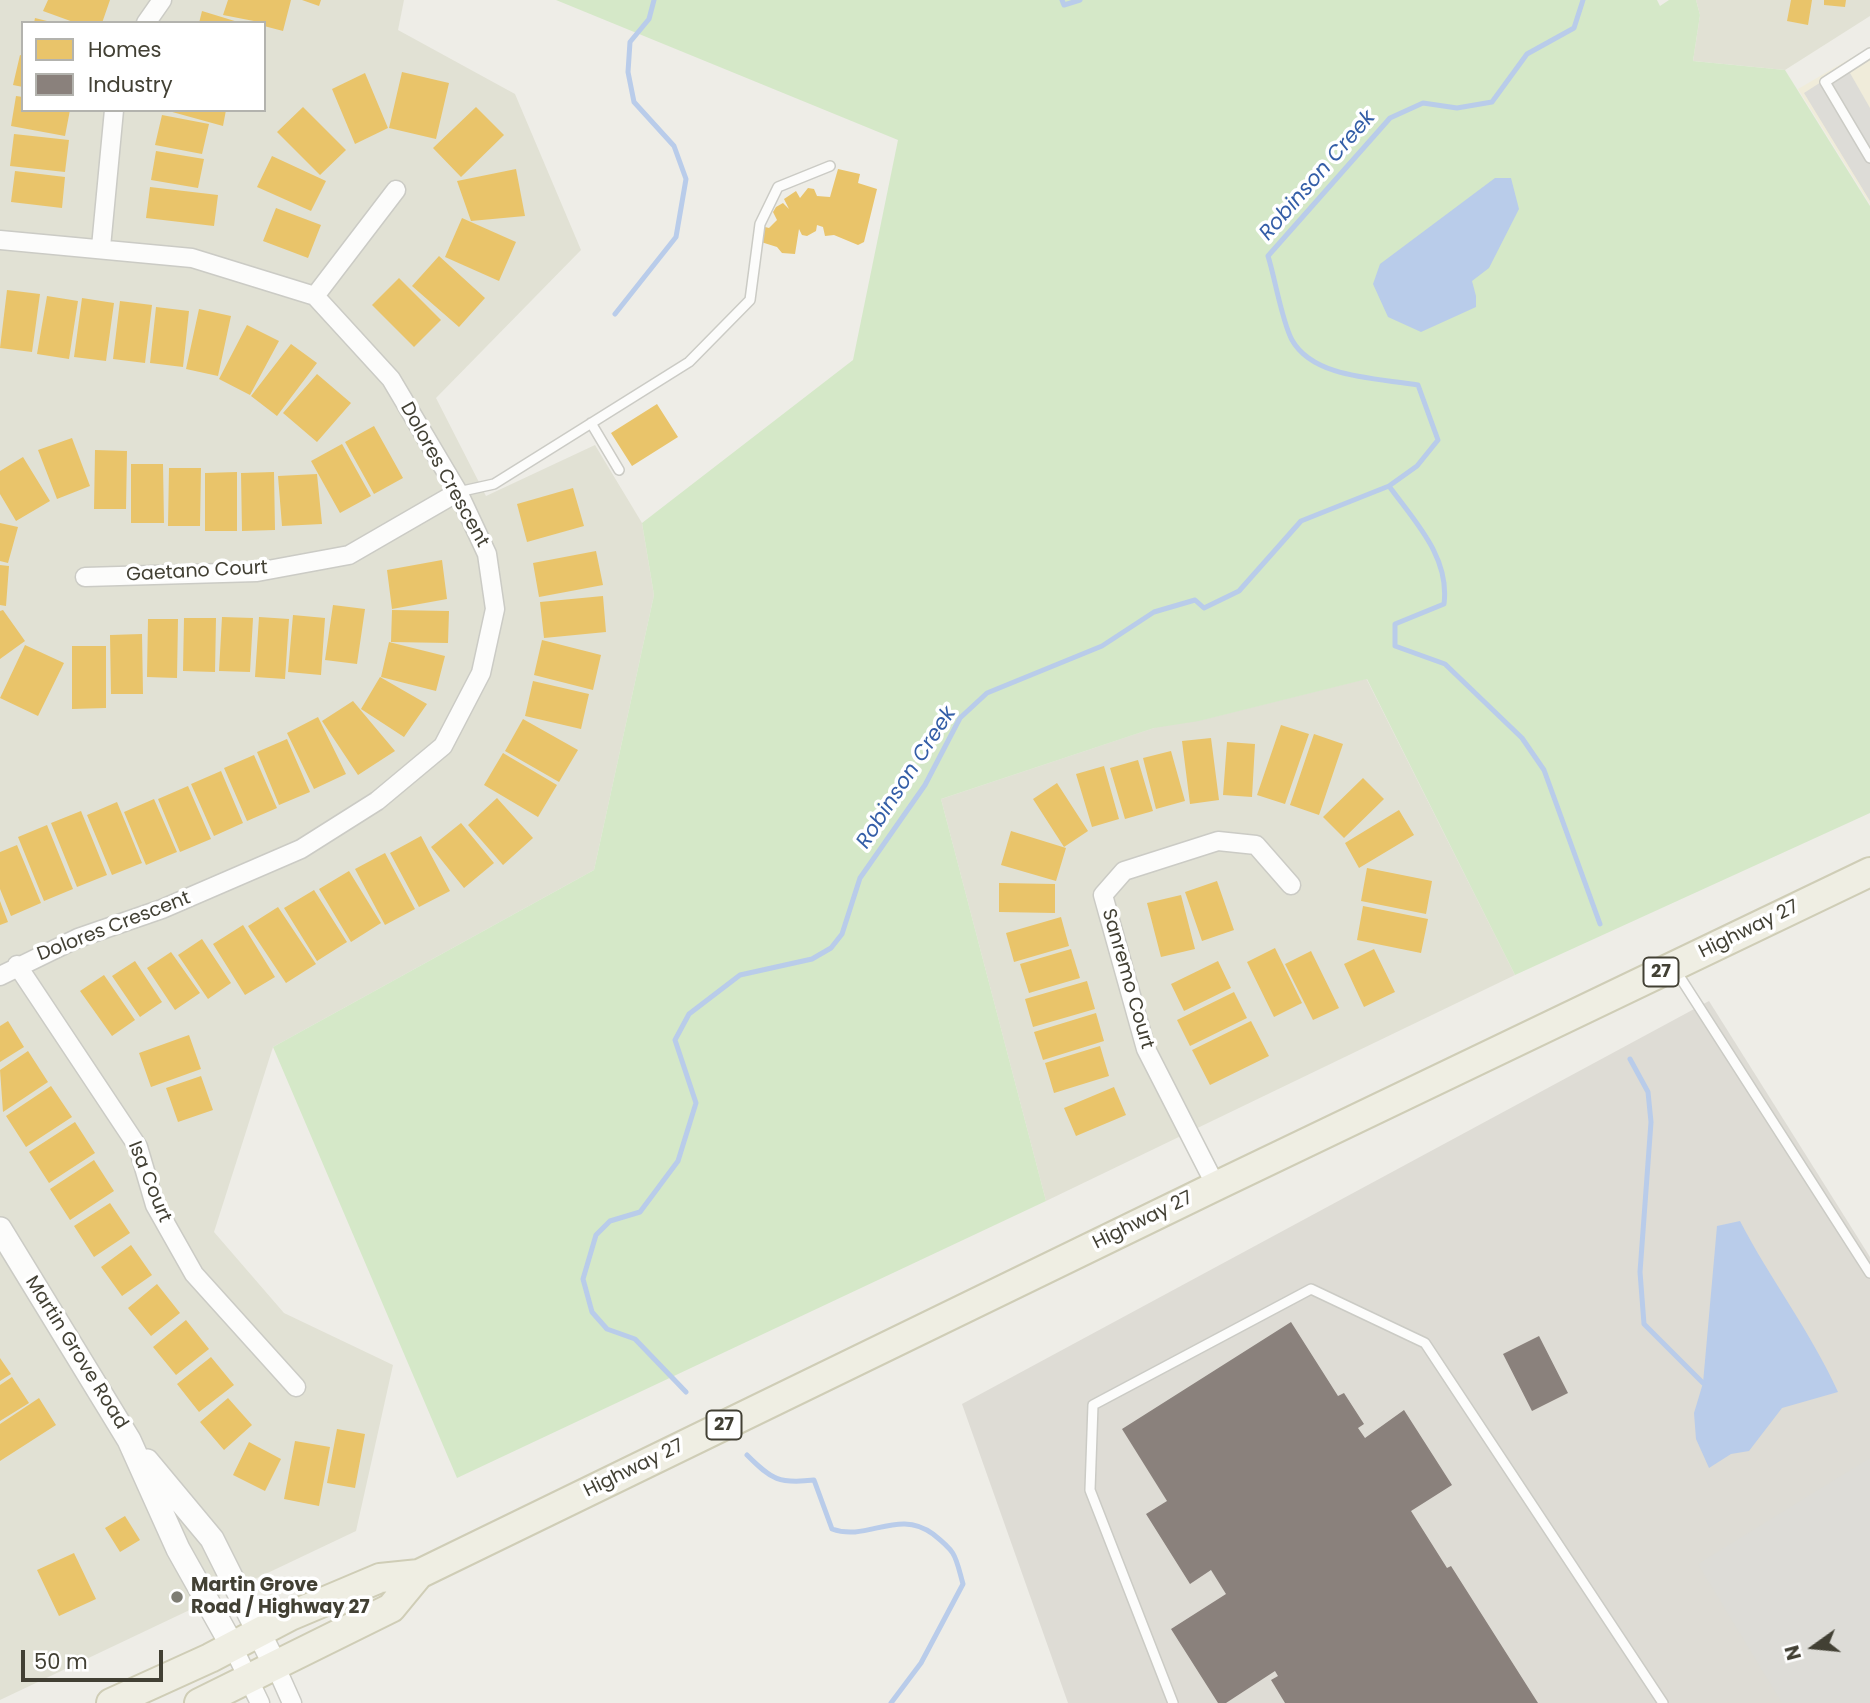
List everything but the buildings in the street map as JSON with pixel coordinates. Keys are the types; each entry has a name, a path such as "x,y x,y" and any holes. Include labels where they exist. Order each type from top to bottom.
{"main road":[{"name":"Highway 27","path":"111,1703 380,1578 419,1574 1216,1186 1870,872"},
{"name":"Highway 27","path":"200,1703 254,1691 275,1665 391,1608 419,1574"}],"street":[{"path":"147,21 162,0"},
{"path":"101,247 114,112"},
{"path":"0,240 101,247 192,258 315,296 396,190"},
{"name":"Dolores Crescent","path":"0,976 78,938 162,909 301,849 377,801 443,746 481,673 495,609 488,554 458,492 390,379 315,296"},
{"name":"Gaetano Court","path":"85,577 257,572 349,555 458,492"},
{"name":"Sanremo Court","path":"1216,1186 1146,1049 1103,895 1124,871 1218,841 1256,845 1291,885"},
{"name":"Isa Court","path":"18,965 138,1147 155,1205 194,1274 296,1387"},
{"name":"Martin Grove Road","path":"0,1229 129,1440 178,1549 233,1647"},
{"name":"Martin Grove Road","path":"129,1440 212,1539 275,1665"},
{"path":"233,1647 254,1691"},
{"path":"275,1665 292,1703"}],"lane":[{"path":"1870,54 1825,82 1870,158"},
{"path":"458,492 494,484 689,362 750,300 760,224 778,187 830,166"},
{"path":"591,424 619,470"},
{"path":"1673,967 1870,1273"},
{"path":"1173,1703 1090,1490 1093,1405 1311,1289 1424,1343 1663,1703"}],"shaded area":[{"path":"0,0 404,0 398,30 515,94 581,250 436,398 486,496 595,445 642,523 654,595 594,870 273,1047 214,1232 284,1313 393,1365 356,1531 0,1700"},
{"path":"1696,0 1870,0 1870,16 1785,70 1693,61 1700,15"},
{"path":"1870,47 1870,204 1798,89"},
{"path":"1846,66 1870,108 1870,201 1804,93"},
{"path":"1357,660 1515,975 1046,1201 941,799"},
{"path":"1709,1001 1870,1257 1870,1703 1068,1703 962,1404"},
{"path":"1870,1458 1870,1703 1782,1703 1698,1564"}],"green space":[{"path":"556,0 1657,0 1660,6 1669,0 1696,0 1700,15 1693,61 1785,70 1870,206 1870,813 1515,975 1367,679 1199,721 1154,728 941,799 1046,1201 457,1478 273,1047 594,870 654,595 642,523 853,360 898,140"}],"water":[{"path":"1495,178 1511,178 1519,209 1489,268 1472,281 1476,307 1421,332 1388,317 1373,284 1380,264"},
{"path":"1740,1221 1816,1348 1838,1392 1782,1408 1749,1451 1731,1454 1709,1468 1696,1439 1694,1413 1703,1383 1717,1226"}],"waterway":[{"path":"615,314 676,237 686,179 674,146 634,102 628,72 630,42 649,19 654,0"},
{"name":"Robinson Creek","path":"1062,0 1064,5 1080,0"},
{"name":"Robinson Creek","path":"686,1392 635,1339 607,1329 592,1312 583,1279 596,1235 610,1221 640,1212 678,1161 696,1103 675,1040 689,1014 740,975 812,959 831,948 842,934 860,878 925,785 960,718 987,693 1102,646 1154,612 1195,600 1204,608 1239,591 1301,521 1389,486 1417,466 1438,440 1418,385 1331,370 1302,353 1288,332 1268,256 1390,118 1423,103 1457,108 1492,102 1527,54 1574,28 1583,0"},
{"path":"1389,486 1428,541 1442,571 1444,587 1444,604 1395,624 1395,646 1445,664 1522,738 1544,770 1600,924"},
{"path":"1630,1059 1648,1092 1651,1122 1640,1272 1644,1324 1703,1383"},
{"name":"Robinson Creek","path":"747,1455 763,1470 777,1478 792,1481 814,1480 832,1529 858,1532 908,1524 933,1534 954,1555 963,1584 921,1663 891,1703"}],"place":[{"name":"Martin Grove Road / Highway 27","path":"177,1597"}]}
